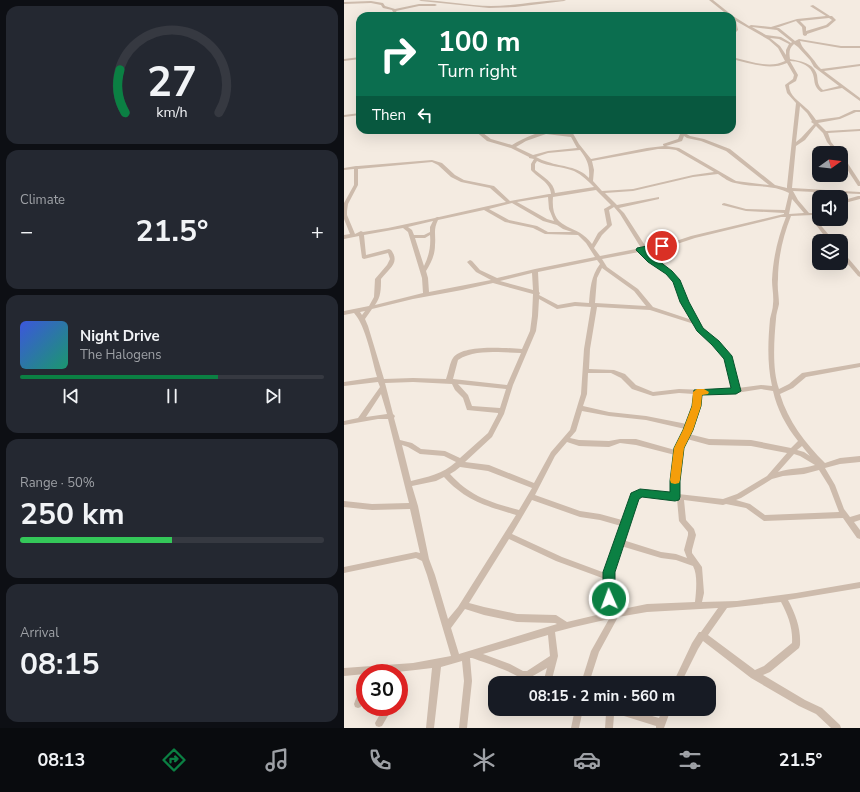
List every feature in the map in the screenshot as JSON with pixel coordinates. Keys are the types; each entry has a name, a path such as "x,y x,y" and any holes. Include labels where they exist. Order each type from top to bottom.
{"street":[{"path":"422,0 449,4 498,7 564,0"},
{"path":"711,0 726,12"},
{"path":"344,3 373,2 383,4 384,7 394,10 419,5 449,4"},
{"path":"788,60 788,48 805,33 827,26 834,20 812,6"},
{"path":"772,28 797,20 831,17"},
{"path":"736,19 766,36 779,47 788,60 796,77 787,85 791,96 808,112 815,123 825,132 832,146"},
{"path":"797,20 804,27 805,33"},
{"path":"749,26 780,30 811,58 815,66 859,98"},
{"path":"766,36 795,42 841,47 860,47"},
{"path":"344,60 356,58"},
{"path":"736,59 770,65 782,64 788,60 802,62 812,68 815,74 815,81 819,89 822,91 842,87"},
{"path":"821,70 860,65"},
{"path":"798,103 794,145 790,166 790,191 787,214 782,231 775,278 776,301 773,321 772,369 776,391 784,416 821,466 832,485 847,518 860,536"},
{"path":"794,145 803,139 815,123 840,118 855,111 860,111"},
{"path":"344,116 356,114"},
{"path":"825,132 860,130"},
{"path":"482,134 489,140 513,147 536,159 558,167 575,170 591,181 616,206 642,250 651,260 669,272 677,282 684,302 696,324 729,358 736,391"},
{"path":"513,147 524,140 541,134"},
{"path":"563,134 572,136 590,160 592,166 591,181"},
{"path":"590,160 618,156 664,146 680,140 682,134 728,150 774,186"},
{"path":"664,146 677,149 735,182 745,185 774,186 790,191 860,193"},
{"path":"531,157 548,152 582,149"},
{"path":"536,159 533,164 533,170 549,184 552,189 550,201 553,216 559,224"},
{"path":"344,169 426,161 436,162 455,178 471,184 492,187 511,202 544,220 559,224 580,235 592,247 605,268 636,290 650,308"},
{"path":"353,235 345,215 345,210 346,204 356,185 356,167"},
{"path":"848,167 860,184"},
{"path":"344,237 388,230 438,218 486,209 511,202 552,195 600,190 633,190 693,176 719,173"},
{"path":"790,191 795,201 808,214"},
{"path":"848,201 860,197"},
{"path":"592,247 600,234 610,225 606,209 657,198"},
{"path":"724,204 746,210 787,214 812,214"},
{"path":"486,209 507,221 535,227 546,232 580,235"},
{"path":"344,313 535,271 600,261 787,214"},
{"path":"423,271 430,260 434,240 432,227 438,218"},
{"path":"403,226 410,231 425,278 426,294"},
{"path":"819,226 825,234"},
{"path":"412,237 425,236 433,232"},
{"path":"361,234 364,257 389,251 392,261 390,267 378,279 378,291 372,308 362,319"},
{"path":"447,626 464,605 531,497 553,454 574,431 580,408 586,371 587,349 593,305 594,277 600,261"},
{"path":"848,261 860,275"},
{"path":"470,262 478,271 495,280 503,284 537,294 549,304 557,307 575,304 650,308 696,324"},
{"path":"409,484 436,478 446,474 490,435 502,411 532,332 537,294 535,271"},
{"path":"536,309 541,305 549,304"},
{"path":"356,311 362,319 392,416 409,484 425,560 432,575 456,659"},
{"path":"451,381 455,359 466,352 508,350 525,351"},
{"path":"586,371 612,371 623,376 634,388 653,394 679,391 736,391 761,387 776,391 791,386 804,375 852,368 860,365"},
{"path":"344,384 403,380 451,381 510,387"},
{"path":"451,381 466,397 469,408 502,411"},
{"path":"360,420 382,382"},
{"path":"697,392 696,406 689,427 679,448 675,481 683,521 691,531 692,535 688,550 699,572 700,593 698,606"},
{"path":"580,408 609,414 646,418 689,427"},
{"path":"344,423 392,416"},
{"path":"685,436 709,442 751,443 791,451 802,454 821,466"},
{"path":"567,440 579,443 608,444 620,441 636,442 678,453"},
{"path":"770,477 787,458 791,451 802,441"},
{"path":"398,442 410,445 420,451 445,454 460,463 489,468 536,487"},
{"path":"587,676 595,651 613,615 608,577 634,496 645,493 723,502 739,496 770,477 783,473 804,471 840,461 860,459"},
{"path":"446,474 467,494 478,500 521,513"},
{"path":"531,497 580,514 600,517 625,524"},
{"path":"727,501 748,506 764,518 860,517"},
{"path":"344,504 372,507 414,506"},
{"path":"507,535 559,559 608,577"},
{"path":"619,542 694,563"},
{"path":"344,570 416,555 425,560"},
{"path":"408,669 456,659 565,626 647,608 725,605 783,598 860,585"},
{"path":"754,675 767,670 796,645 798,636 795,624 783,598"},
{"path":"464,605 517,618 556,619 565,626"},
{"path":"680,676 695,646 725,605"},
{"path":"549,676 553,659 551,630"},
{"path":"702,635 754,675 802,703 819,711 837,728"},
{"path":"469,655 526,675 533,673 539,667 553,659"},
{"path":"463,728 465,724 469,655"},
{"path":"430,728 437,663"},
{"path":"344,672 356,672"},
{"path":"379,723 383,716"},
{"path":"575,728 578,716"},
{"path":"609,716 611,720 609,728"},
{"path":"627,716 661,726 665,716"}],"slow traffic":[{"path":"675,480 679,448 688,430 696,406 697,392 704,392"}],"route":[{"path":"609,599 609,572 634,496 640,493 645,493 675,497 675,481 679,448 688,430 696,406 697,392 736,391 729,358 716,343 700,329 684,302 677,282 673,276 640,250 662,246"}]}
